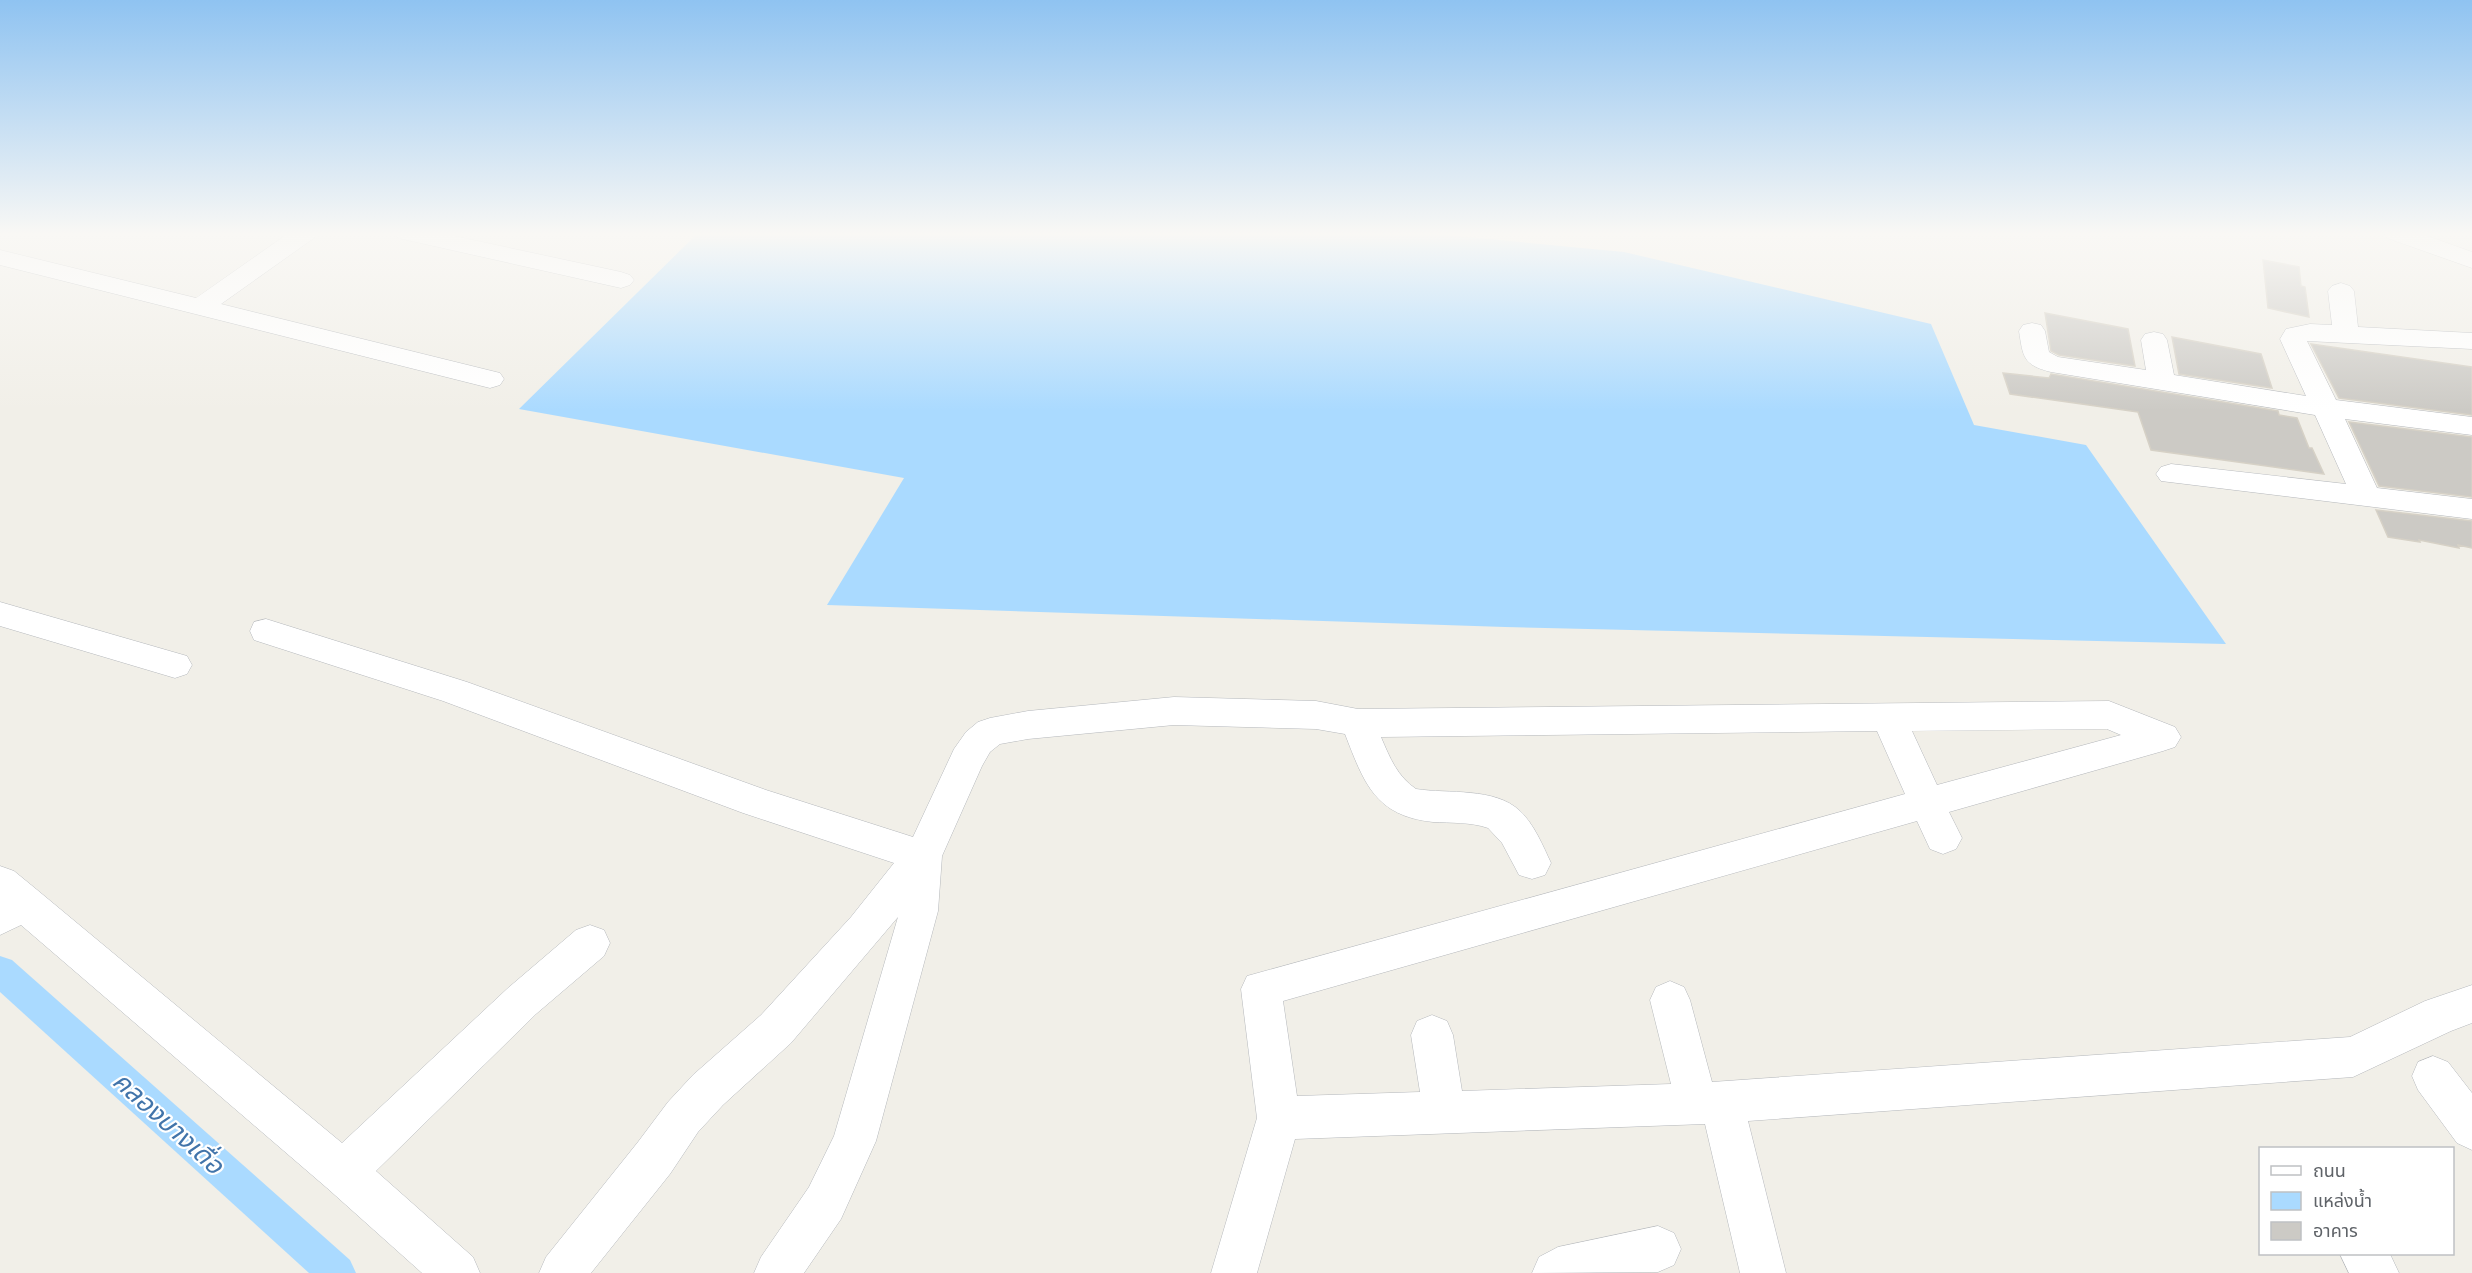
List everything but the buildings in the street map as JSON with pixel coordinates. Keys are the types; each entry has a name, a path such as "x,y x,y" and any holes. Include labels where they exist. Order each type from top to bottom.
{"street":[{"path":"139,292 490,379"},
{"path":"200,308 222,292"},
{"path":"2341,292 2346,335"},
{"path":"2032,331 2036,356 2043,361 2326,408 2472,426"},
{"path":"2366,495 2293,339 2295,335 2301,332 2472,342"},
{"path":"2154,340 2161,381"},
{"path":"2171,474 2472,509"},
{"path":"0,614 175,665"},
{"path":"266,631 481,700 699,783 856,837 923,856"},
{"path":"561,1273 654,1158 683,1118 708,1090 776,1029 865,929 923,856 967,759 978,742 990,732 1028,725 1174,711 1316,715 1358,723 2109,715 2163,737 1935,821 1261,989 1279,1118 1234,1273"},
{"path":"1888,719 1935,821"},
{"path":"1358,723 1384,783 1396,795 1411,803 1480,809 1502,818 1511,826 1532,863"},
{"path":"777,1273 825,1203 854,1141 919,911 923,856"},
{"path":"7,901 343,1172 457,1273"},
{"path":"343,1172 522,1000 590,943"},
{"path":"1670,1000 1709,1102 1763,1273"},
{"path":"1279,1118 1444,1114 1709,1102 2353,1057 2440,1015 2472,1004"},
{"path":"1432,1035 1444,1114"},
{"path":"2433,1076 2472,1128"},
{"path":"1555,1273 1558,1270 1658,1249"},
{"path":"2364,1255 2376,1273"}],"water":[{"path":"638,292 1796,292 1931,324 1974,425 2086,445 2226,644 1505,627 827,605 904,478 519,409"}],"waterway":[{"name":"คลองบางเดื่อ","path":"0,971 337,1273"}]}
